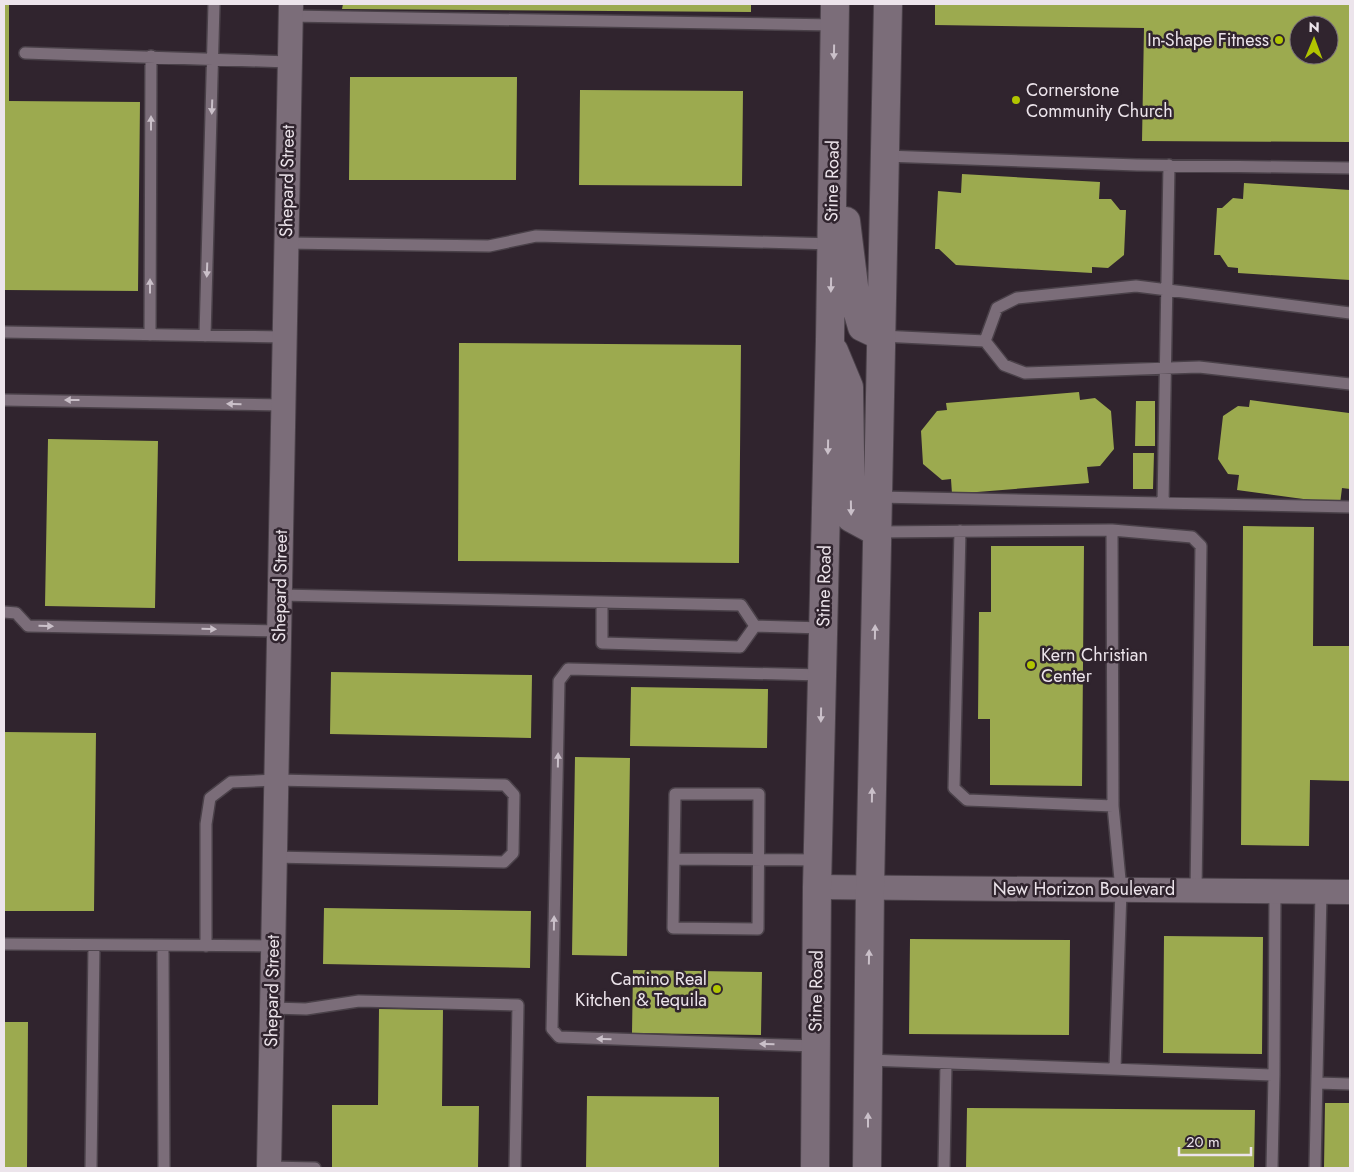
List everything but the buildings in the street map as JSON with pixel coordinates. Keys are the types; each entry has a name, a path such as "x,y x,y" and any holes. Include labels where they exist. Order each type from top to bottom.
{"main road":[{"path":"867,1168 870,888 888,4"},
{"name":"Stine Road","path":"814,1168 817,873 830,340 840,244 832,110 834,14"},
{"path":"840,244 862,327 881,336"},
{"path":"830,340 849,387 851,518 877,532"}],"street":[{"name":"Shepard Street","path":"269,1168 291,10"},
{"name":"New Horizon Boulevard","path":"817,873 870,888 1350,892"}],"lane":[{"path":"205,336 214,4"},
{"path":"291,10 834,14"},
{"path":"25,53 289,62"},
{"path":"150,335 152,56"},
{"path":"884,156 1169,166 1350,168"},
{"path":"1163,503 1169,166"},
{"path":"286,243 489,246 536,236 840,244"},
{"path":"985,341 997,308 1017,298 1136,286 1350,313"},
{"path":"4,332 284,337"},
{"path":"881,336 985,341 1004,365 1025,374 1199,367 1350,384"},
{"path":"4,400 283,405"},
{"path":"878,498 1350,507"},
{"path":"877,532 1112,530 1192,537 1201,546 1196,890"},
{"path":"1112,530 1113,806 1121,890 1115,1068"},
{"path":"960,531 954,788 967,800 1113,806"},
{"path":"280,595 741,605 755,626"},
{"path":"602,603 602,643 740,647 755,626"},
{"path":"4,612 16,613 28,626 279,631"},
{"path":"755,626 823,628"},
{"path":"816,1046 559,1037 552,1029 560,681 568,669 822,675"},
{"path":"206,946 206,824 210,798 231,782 276,780 505,785 514,795 513,852 504,862 274,857"},
{"path":"675,794 759,794 758,929 673,928 674,859 675,794"},
{"path":"674,859 759,860 817,873"},
{"path":"1272,1168 1275,891"},
{"path":"1315,1168 1321,892"},
{"path":"4,944 273,946"},
{"path":"91,1168 94,945"},
{"path":"163,946 164,1168"},
{"path":"272,1008 306,1009 359,1001 518,1005 515,1168"},
{"path":"868,1060 1274,1075"},
{"path":"944,1168 946,1062"},
{"path":"1316,1083 1350,1084"},
{"path":"269,1168 315,1168"}],"place":[{"name":"In-Shape Fitness","path":"1279,40"},
{"name":"Cornerstone Community Church","path":"1016,100"},
{"name":"Kern Christian Center","path":"1031,665"},
{"name":"Camino Real Kitchen & Tequila","path":"717,989"}]}
